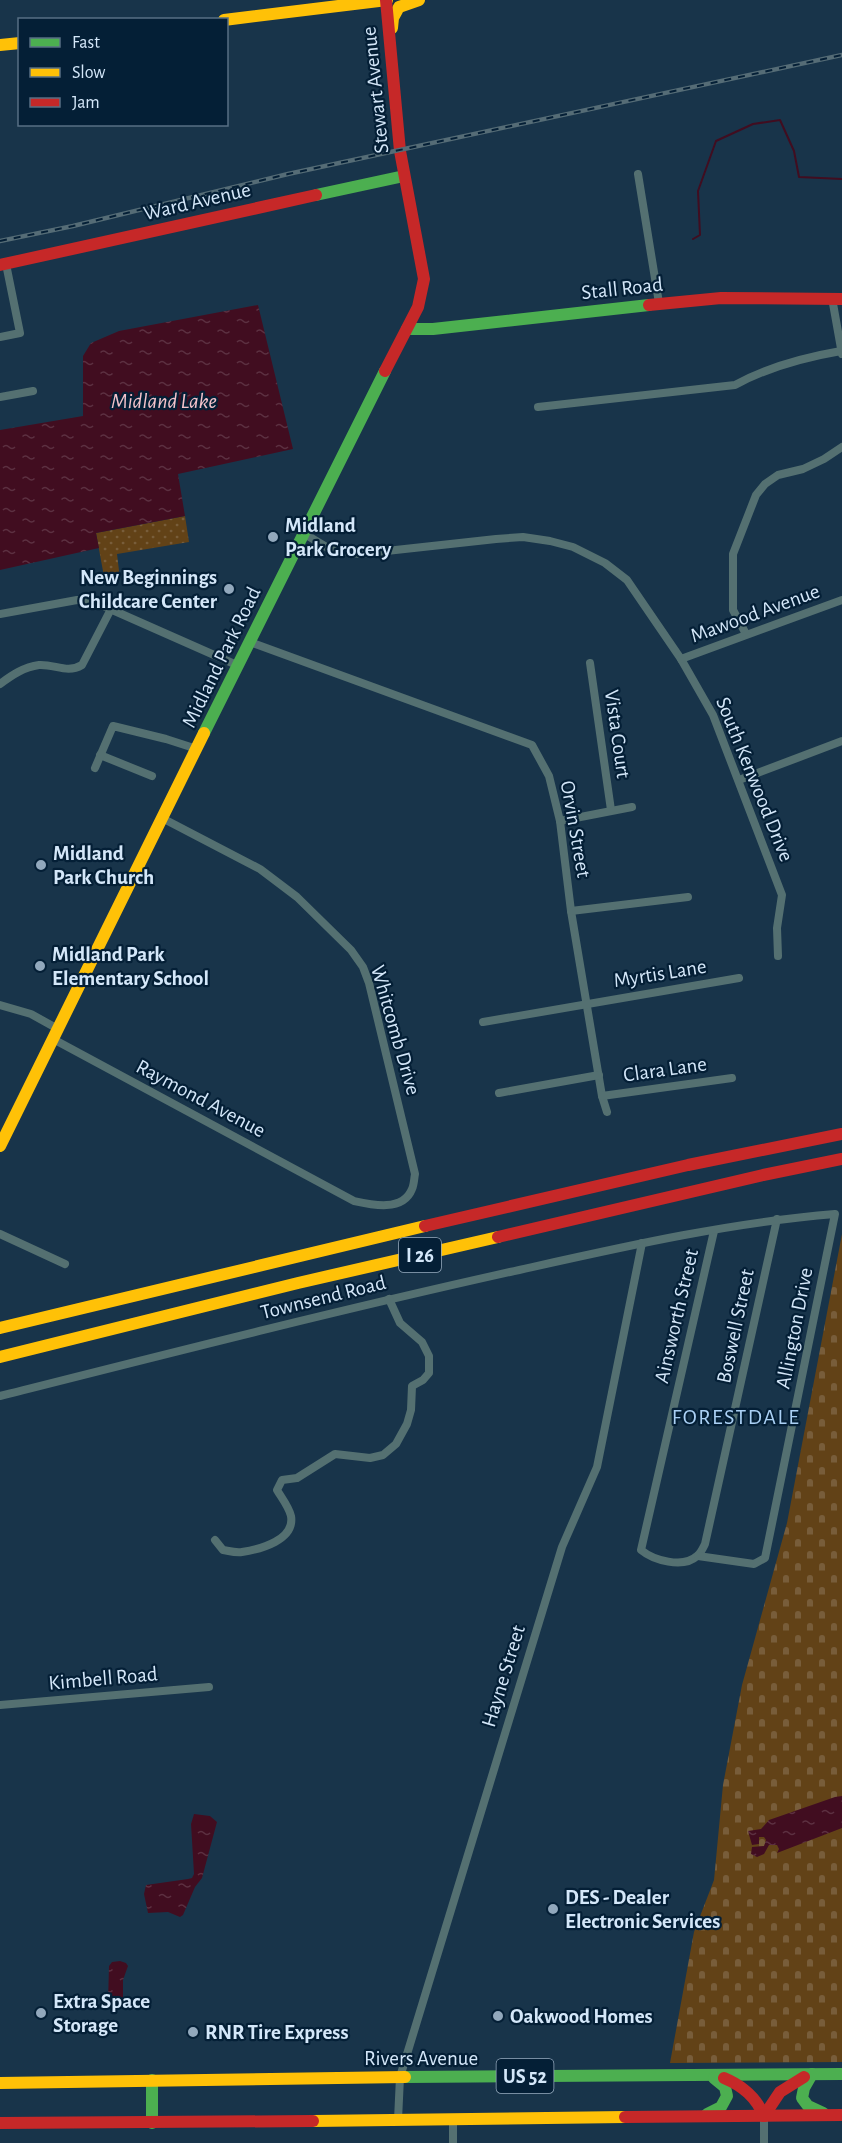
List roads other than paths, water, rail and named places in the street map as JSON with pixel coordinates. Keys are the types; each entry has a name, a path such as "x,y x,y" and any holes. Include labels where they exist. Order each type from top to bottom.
{"main road":[{"path":"228,20 386,0"},
{"name":"Stewart Avenue","path":"386,0 404,176"},
{"path":"390,41 393,18 397,10 403,5 419,0"},
{"path":"354,4 378,14 390,41"},
{"path":"0,45 18,43"},
{"name":"Ward Avenue","path":"3,265 404,176"},
{"name":"Midland Park Road","path":"0,1146 303,533 418,307 424,279 404,176"},
{"name":"Stall Road","path":"407,328 434,329 722,298 837,299"},
{"name":"I 26","path":"0,1328 688,1165 842,1134"},
{"name":"I 26","path":"0,1357 321,1278 763,1175 842,1159"},
{"path":"812,2074 801,2090 802,2099 809,2109 829,2115"},
{"path":"764,2116 776,2094 788,2084 812,2074"},
{"name":"Rivers Avenue","path":"0,2083 842,2074"},
{"path":"714,2075 738,2083 759,2102 764,2116"},
{"path":"702,2116 721,2107 727,2096 725,2087 714,2075"},
{"path":"152,2080 152,2123"},
{"path":"0,2088 18,2085 22,2082"},
{"name":"US 52","path":"0,2123 842,2115"}],"street":[{"path":"638,174 659,303"},
{"path":"0,337 20,333 3,265"},
{"path":"538,407 735,385 755,374 813,356 841,353 837,299"},
{"path":"0,397 33,391"},
{"path":"746,634 733,609 733,554 756,495 765,484 778,475 803,469 842,447"},
{"name":"South Kenwood Drive","path":"303,533 328,548 359,554 523,537 550,540 573,547 605,563 627,580 681,659 713,715 782,895 777,928 778,956"},
{"path":"0,614 77,600 92,601 239,666"},
{"name":"Mawood Avenue","path":"681,659 842,600"},
{"path":"0,684 18,671 40,665 74,669 82,664 111,609"},
{"name":"Orvin Street","path":"250,642 532,745 549,776 560,821 587,1004 602,1096 607,1112"},
{"name":"Vista Court","path":"590,663 611,810"},
{"path":"95,768 113,726 197,749"},
{"path":"739,780 841,743"},
{"path":"100,755 152,776"},
{"path":"560,821 632,807"},
{"name":"Whitcomb Drive","path":"162,819 260,869 297,897 351,950 363,967 369,983 415,1174 412,1190 404,1199 385,1205 378,1206 354,1201 332,1189"},
{"path":"572,911 688,897"},
{"name":"Myrtis Lane","path":"483,1022 739,978"},
{"name":"Raymond Avenue","path":"0,1005 31,1014 56,1034 332,1189"},
{"path":"499,1093 599,1075"},
{"name":"Clara Lane","path":"602,1096 732,1078"},
{"name":"Townsend Road","path":"0,1396 389,1299 642,1243 777,1219 835,1214"},
{"name":"Allington Drive","path":"698,1556 754,1564 765,1558 835,1214"},
{"name":"Boswell Street","path":"698,1556 705,1544 777,1219"},
{"name":"Ainsworth Street","path":"698,1556 691,1560 673,1562 651,1558 641,1550 714,1231"},
{"path":"0,1234 65,1264"},
{"name":"Hayne Street","path":"398,2120 400,2077 562,1546 597,1467 642,1243"},
{"path":"215,1540 223,1550 240,1552 267,1546 283,1538 289,1530 291,1515 278,1490 282,1480 297,1478 335,1454 370,1458 383,1455 396,1444 411,1410 412,1386 423,1380 429,1373 429,1356 422,1342 400,1323 389,1299"},
{"name":"Kimbell Road","path":"0,1705 209,1687"},
{"path":"764,2116 764,2143"},
{"path":"453,2120 453,2143"}],"water":[{"name":"Midland Lake","path":"258,305 293,449 178,474 185,516 96,533 99,548 0,570 0,430 83,416 83,356 91,343 119,331"},
{"path":"842,1796 842,1828 777,1853 779,1849 777,1845 769,1845 764,1854 757,1857 751,1854 752,1847 764,1846 766,1840 764,1837 759,1837 759,1844 752,1845 748,1831 761,1829 769,1820"},
{"path":"194,1814 210,1816 217,1822 202,1878 180,1917 168,1912 148,1913 144,1894 146,1885 188,1879 194,1874 191,1824"},
{"path":"120,1961 128,1966 123,1980 123,2006 109,2007 109,1966 112,1962"}],"waterway":[{"path":"693,239 700,235 698,191 716,141 753,124 780,120 794,151 799,177 842,179"}],"railway":[{"path":"0,241 73,226 288,174 842,55"}],"place":[{"name":"Midland Park Grocery","path":"273,537"},
{"name":"New Beginnings Childcare Center","path":"229,589"},
{"name":"Midland Park Church","path":"41,865"},
{"name":"Midland Park Elementary School","path":"40,966"},
{"name":"DES - Dealer Electronic Services","path":"553,1909"},
{"name":"Extra Space Storage","path":"41,2013"},
{"name":"Oakwood Homes","path":"498,2016"},
{"name":"RNR Tire Express","path":"193,2032"}],"district":[{"name":"FORESTDALE","path":"736,1416"}]}
